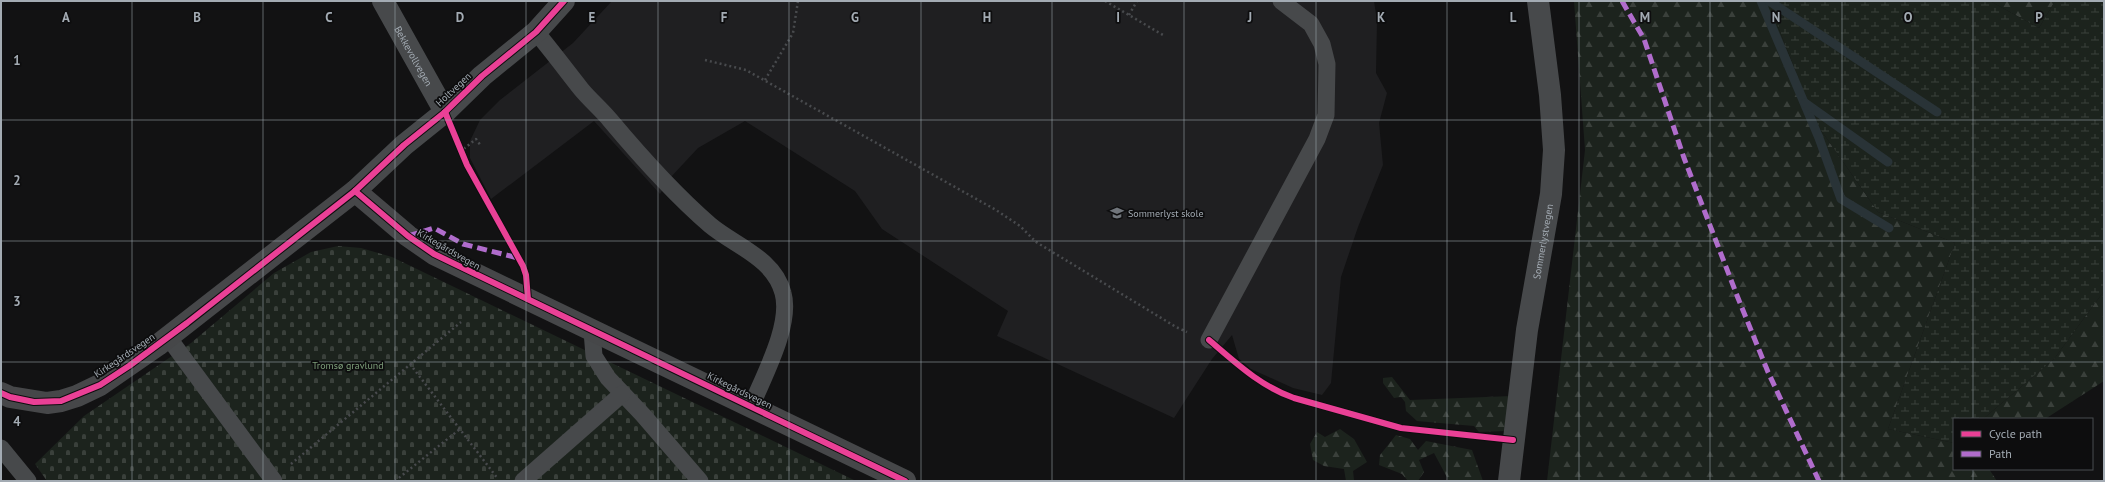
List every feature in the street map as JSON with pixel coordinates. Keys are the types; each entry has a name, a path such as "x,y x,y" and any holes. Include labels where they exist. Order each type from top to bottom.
{"street":[{"name":"Bekkevollvegen","path":"383,1 445,112"},
{"name":"Holtvegen","path":"355,191 404,145 445,112 482,76 536,32 564,1"},
{"name":"Sommerlystvegen","path":"1509,481 1527,330 1551,194 1554,150 1550,95 1538,1"},
{"name":"Kirkegårdsvegen","path":"1,393 10,397 34,402 61,401 100,384 129,366 168,337 355,191 408,236 434,254 905,481"}],"lane":[{"path":"1209,340 1317,139 1326,115 1327,64 1322,44 1312,24 1281,1"},
{"path":"536,32 643,160 710,225 773,271 784,293 785,307 783,326 751,407"},
{"path":"592,331 594,356 608,378 700,481"},
{"path":"168,337 273,480"},
{"path":"523,481 622,394"},
{"path":"1,448 28,481"}],"path":[{"path":"765,80 793,33 798,1"},
{"path":"1105,1 1163,35"},
{"path":"1129,15 1137,1"},
{"path":"705,60 746,70 765,80 996,210 1020,226 1036,242 1176,328 1209,340"},
{"path":"445,112 460,152 464,158"},
{"path":"460,152 476,140 481,146"},
{"path":"273,480 461,322"},
{"path":"410,364 499,481"},
{"path":"395,481 460,429"}],"shaded area":[{"name":"Sommerlyst skole","path":"612,1 1374,1 1377,21 1376,73 1387,93 1379,123 1383,165 1358,227 1341,277 1331,383 1322,395 1293,388 1251,369 1239,359 1232,335 1212,359 1174,418 997,336 1008,311 882,229 855,191 745,121 698,148 670,178 660,194 594,121 491,199 470,158 470,141 480,120 500,100 573,43"}],"green space":[{"path":"1574,1 1768,1 1816,123 1878,212 1955,243 1888,429 1953,443 1953,470 1990,470 1997,481 1547,481 1585,150"},
{"path":"1768,1 1990,1 2039,28 2055,1 2104,1 2104,291 2054,359 1984,418 1953,418 1953,443 1888,429 1955,243 1878,212 1816,123"},
{"path":"1990,1 2055,1 2039,28"},
{"name":"Tromsø gravlund","path":"338,246 361,248 392,257 856,481 47,481 35,464 84,416 191,343 274,273 311,252"},
{"path":"2104,291 2104,381 2047,418 1984,418 2054,359"},
{"path":"1392,377 1410,400 1512,396 1506,431 1479,432 1474,426 1417,421 1406,411 1405,402 1401,397 1394,398 1383,383 1383,378"},
{"path":"1340,429 1354,439 1367,462 1353,471 1354,480 1346,481 1344,469 1324,466 1313,460 1310,444 1317,432 1325,437"},
{"path":"1396,435 1410,439 1418,450 1426,441 1472,450 1483,481 1449,481 1434,453 1419,460 1424,472 1418,481 1408,481 1402,474 1379,465 1380,455"}],"waterway":[{"path":"1761,1 1819,138 1841,199 1889,228"},
{"path":"1769,1 1937,112"},
{"path":"1805,103 1888,162"}],"marked path":[{"path":"1622,1 1644,39 1684,158 1738,298 1768,372 1819,481"},
{"path":"408,236 434,228 463,244 518,258"}],"cycle path":[{"path":"1,393 10,397 34,402 61,401 100,385 129,366 187,323 355,191 404,145 445,112 482,76 536,32 564,1"},
{"path":"445,112 467,165 523,266 526,275 528,299"},
{"path":"355,191 408,236 434,254 905,481"},
{"path":"1209,340 1259,380 1294,398 1401,428 1513,440"}],"place":[{"name":"Sommerlyst skole","path":"1117,213"}]}
